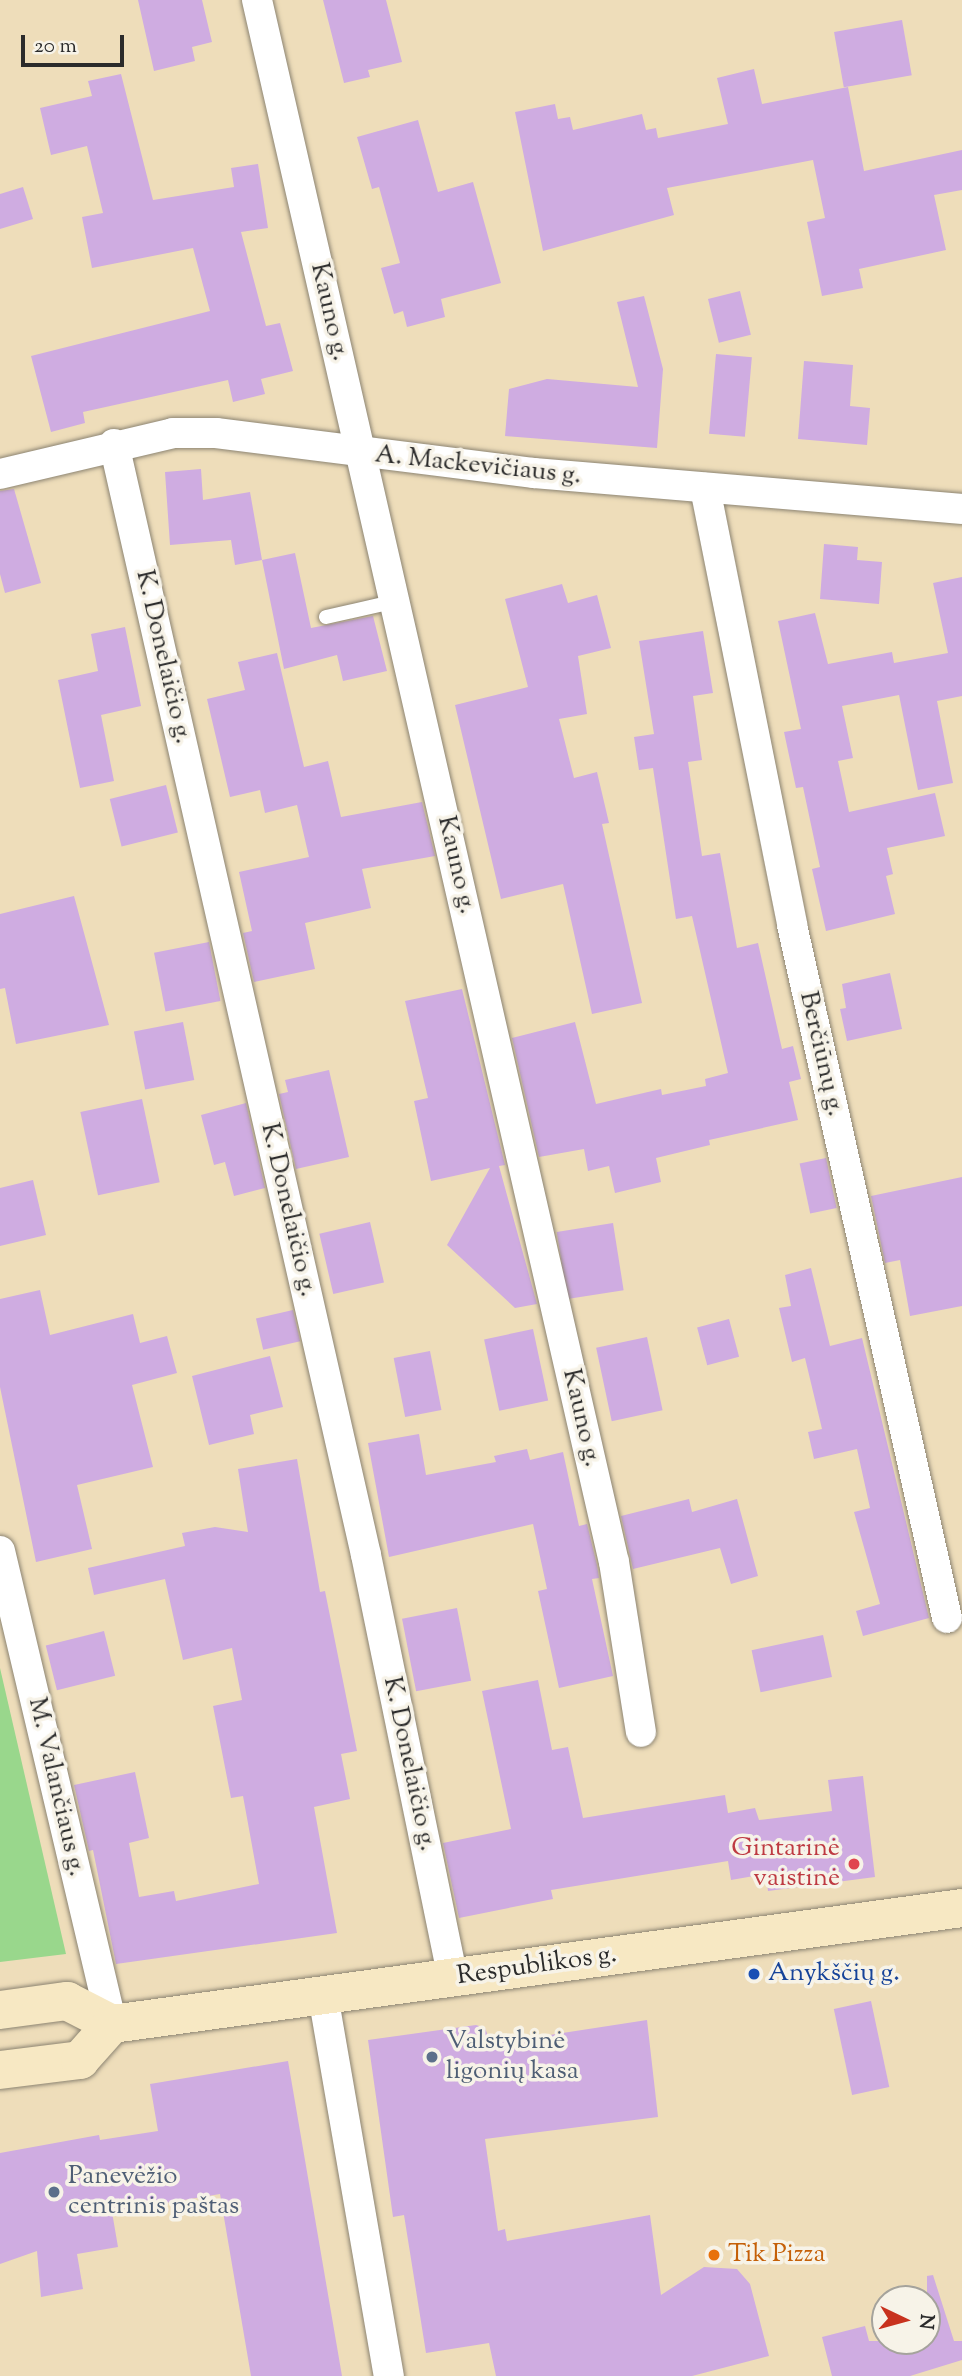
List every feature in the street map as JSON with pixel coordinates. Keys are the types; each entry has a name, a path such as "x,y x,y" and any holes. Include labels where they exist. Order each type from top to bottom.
{"main road":[{"name":"Respublikos g.","path":"112,2024 962,1908"},
{"path":"0,2010 67,2001 112,2024 80,2060 0,2070"}],"street":[{"name":"Kauno g.","path":"257,0 397,601 614,1562 641,1732"},
{"name":"A. Mackevičiaus g.","path":"0,474 114,444 173,433 216,433 363,454 705,488 962,509"},
{"name":"K. Donelaičio g.","path":"114,444 366,1555 453,1978"},
{"name":"Berčiūnų g.","path":"705,488 792,925 947,1618"},
{"name":"M. Valančiaus g.","path":"0,1550 112,2024"},
{"path":"323,1995 389,2376"}],"lane":[{"path":"326,617 397,601"}],"green space":[{"path":"0,1668 66,1954 0,1962"}],"building":[{"path":"138,0 202,0 212,42 192,47 195,61 154,71"},
{"path":"323,0 386,0 402,62 368,70 370,77 344,83"},
{"path":"902,20 912,75 844,87 834,32"},
{"path":"754,69 762,104 848,87 864,171 962,150 962,190 934,195 946,250 859,269 863,288 822,296 807,222 825,218 813,160 667,188 674,215 543,251 515,112 555,104 558,119 570,117 573,130 642,114 646,130 656,128 658,138 728,124 717,78"},
{"path":"121,74 153,200 234,187 231,168 258,164 268,228 241,232 266,326 280,323 293,371 261,379 265,394 233,402 228,380 83,412 85,423 51,432 31,356 210,311 193,248 92,268 82,217 103,213 87,146 51,155 40,108 92,96 88,81"},
{"path":"418,120 438,192 473,182 501,283 441,299 445,317 407,327 403,311 394,314 381,268 400,263 379,187 372,189 357,137"},
{"path":"23,187 33,219 0,229 0,194"},
{"path":"740,291 751,335 719,343 708,299"},
{"path":"644,296 663,369 657,448 505,436 509,389 547,379 638,387 617,302"},
{"path":"716,354 752,357 745,437 709,434"},
{"path":"804,361 853,365 850,406 870,408 867,445 798,439"},
{"path":"201,469 203,500 250,492 262,560 235,565 231,540 170,545 165,472"},
{"path":"14,489 41,583 5,593 0,574 0,491"},
{"path":"824,544 858,547 857,560 882,562 879,604 820,599"},
{"path":"295,553 311,628 373,616 387,671 343,681 337,655 284,669 262,560"},
{"path":"962,577 962,696 937,701 953,783 918,790 899,695 842,706 853,758 838,761 849,812 935,793 945,836 887,848 893,874 886,876 895,914 826,931 812,869 820,867 803,787 796,788 784,732 801,729 778,621 815,613 828,664 892,652 894,663 948,653 933,583"},
{"path":"562,584 568,603 597,595 611,648 578,656 587,714 559,719 574,778 597,772 609,823 602,824 642,1003 592,1014 563,884 501,899 455,705 528,687 505,599"},
{"path":"125,627 141,706 101,715 114,781 80,788 58,680 98,671 91,634"},
{"path":"703,631 713,693 693,696 702,760 688,762 702,856 720,853 737,948 758,943 782,1049 793,1046 801,1079 789,1082 798,1120 709,1140 710,1145 656,1158 661,1182 615,1193 609,1166 588,1171 584,1149 539,1157 512,1038 575,1022 596,1104 661,1089 662,1095 706,1086 705,1079 728,1073 692,916 676,919 653,768 639,770 634,737 654,734 639,641"},
{"path":"277,653 304,767 328,761 341,817 422,802 435,856 362,869 371,908 305,923 315,969 254,982 243,933 252,931 239,872 309,857 297,805 265,813 260,790 230,797 207,699 245,690 238,662"},
{"path":"166,785 178,833 122,847 110,799"},
{"path":"74,896 109,1025 16,1044 5,988 0,989 0,914"},
{"path":"209,942 220,1001 165,1012 154,953"},
{"path":"890,973 902,1029 847,1041 840,1009 846,1008 842,984"},
{"path":"462,989 505,1165 499,1166 537,1304 515,1308 447,1245 490,1168 431,1181 414,1101 428,1098 405,1001"},
{"path":"183,1022 194,1080 145,1089 134,1032"},
{"path":"329,1070 349,1157 296,1169 279,1094 288,1092 285,1080"},
{"path":"142,1099 160,1182 98,1195 80,1112"},
{"path":"246,1103 265,1188 234,1196 225,1162 214,1165 201,1115"},
{"path":"826,1158 837,1208 810,1213 800,1164"},
{"path":"962,1177 962,1306 910,1316 900,1260 885,1263 871,1196"},
{"path":"33,1180 46,1235 0,1246 0,1188"},
{"path":"370,1222 384,1282 333,1294 319,1234"},
{"path":"613,1223 624,1290 567,1299 557,1232"},
{"path":"811,1268 830,1346 862,1338 929,1618 863,1636 856,1611 880,1604 854,1512 870,1508 857,1449 814,1459 808,1432 822,1429 805,1358 792,1362 779,1308 791,1306 785,1275"},
{"path":"40,1290 50,1335 133,1314 140,1343 167,1336 177,1373 132,1385 153,1467 77,1485 92,1549 36,1562 0,1387 0,1299"},
{"path":"293,1310 300,1341 263,1350 256,1319"},
{"path":"729,1319 739,1357 707,1365 697,1328"},
{"path":"533,1329 548,1400 499,1411 484,1339"},
{"path":"647,1337 663,1410 612,1421 596,1348"},
{"path":"430,1351 441,1410 405,1417 394,1358"},
{"path":"270,1356 283,1407 250,1415 254,1434 209,1445 192,1376"},
{"path":"419,1434 426,1475 496,1462 494,1456 527,1449 530,1460 563,1452 579,1526 587,1524 597,1565 599,1578 592,1579 613,1676 559,1688 538,1591 547,1589 533,1524 389,1557 368,1443"},
{"path":"297,1459 320,1592 325,1591 357,1751 341,1754 350,1799 314,1807 337,1933 116,1964 93,1850 89,1851 74,1785 135,1772 149,1838 129,1843 139,1897 174,1891 176,1901 259,1884 243,1796 231,1798 213,1706 242,1700 232,1648 183,1660 165,1579 94,1595 88,1568 185,1546 182,1533 215,1527 248,1532 238,1469"},
{"path":"689,1499 692,1512 737,1499 758,1576 731,1584 720,1548 633,1569 621,1516"},
{"path":"457,1608 471,1681 416,1691 402,1619"},
{"path":"104,1631 115,1676 57,1690 46,1646"},
{"path":"823,1635 832,1677 761,1692 752,1650"},
{"path":"538,1680 552,1750 568,1747 583,1818 725,1795 728,1813 755,1808 759,1820 832,1811 828,1780 863,1776 875,1877 768,1891 766,1874 731,1880 728,1861 551,1890 553,1899 459,1918 443,1843 511,1829 482,1691"},
{"path":"871,2001 889,2087 852,2095 834,2009"},
{"path":"647,2020 658,2117 485,2139 498,2231 505,2229 507,2241 650,2215 661,2295 704,2267 737,2269 750,2284 769,2356 692,2376 496,2376 489,2343 426,2353 404,2215 393,2217 368,2040 476,2025 485,2028 491,2044"},
{"path":"288,2061 342,2376 251,2376 220,2194 112,2212 118,2247 77,2254 83,2289 41,2297 37,2251 0,2264 0,2153 99,2135 100,2140 158,2131 150,2084"},
{"path":"933,2275 936,2285 927,2285 927,2276"},
{"path":"941,2300 954,2341 962,2341 962,2360 910,2376 832,2376 822,2337 865,2326 871,2355 941,2355"}],"place":[{"name":"Gintarinė vaistinė","path":"854,1864"},
{"name":"Anykščių g.","path":"754,1974"},
{"name":"Valstybinė ligonių kasa","path":"432,2057"},
{"name":"Panevėžio centrinis paštas","path":"54,2192"},
{"name":"Tik Pizza","path":"714,2255"}]}
